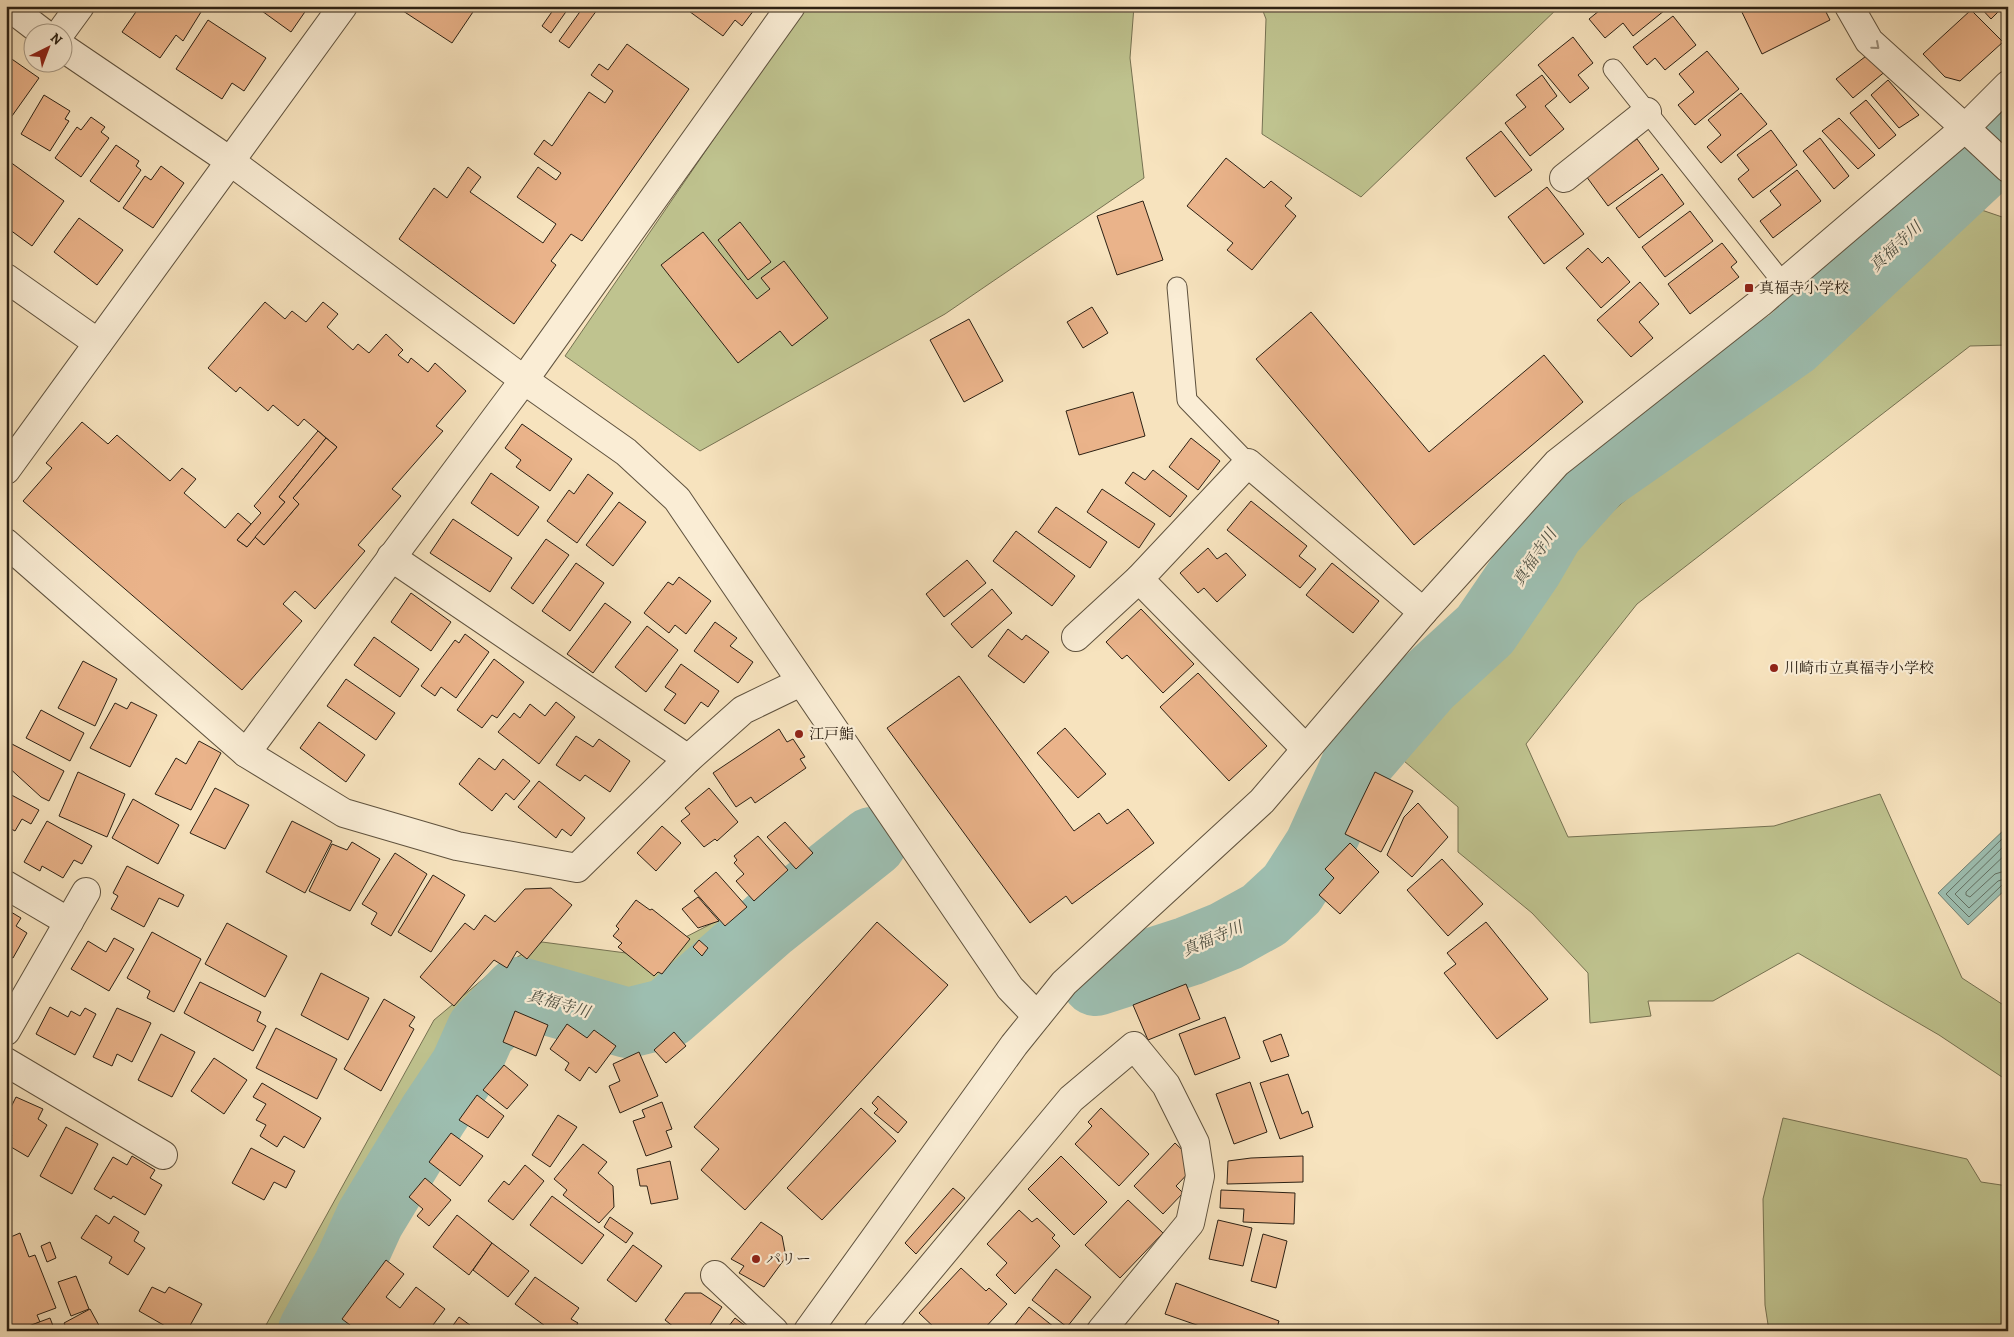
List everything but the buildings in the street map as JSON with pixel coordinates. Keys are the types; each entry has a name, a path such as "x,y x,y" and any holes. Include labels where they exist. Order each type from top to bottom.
{"street":[{"path":"8,6 29,22"},
{"path":"68,22 80,6"},
{"path":"6,470 342,6"},
{"path":"246,753 524,380 791,6"},
{"path":"1849,6 1870,41 2008,168"},
{"path":"72,54 230,161 524,380 626,452 677,499 1010,988 1037,1016"},
{"path":"808,1331 1037,1016 1064,982 1262,801 1423,612 1557,462 1973,136 2008,85"},
{"path":"1564,178 1647,112"},
{"path":"6,278 98,343"},
{"path":"1076,637 1139,579 1248,463 1423,612"},
{"path":"6,543 246,753 344,813 457,846 577,868 688,759 743,710 801,682"},
{"path":"391,557 688,759"},
{"path":"1139,579 1306,749"},
{"path":"6,885 69,922"},
{"path":"6,1031 86,892"},
{"path":"878,1331 1071,1099 1134,1046 1166,1085 1196,1143 1200,1176 1190,1223 1101,1331"},
{"path":"6,1062 163,1155"},
{"path":"715,1275 774,1331"}],"lane":[{"path":"1613,68 1783,283"},
{"path":"1177,287 1187,400 1248,463"}],"green space":[{"path":"805,6 1134,6 1130,58 1144,178 945,314 700,451 565,356"},
{"path":"1261,6 1560,6 1361,197 1262,134 1266,19"},
{"path":"1964,204 2008,219 2008,345 1970,346 1637,604 1526,744 1568,837 1774,826 1880,794 1962,978 2008,1008 2008,1081 1939,1035 1798,953 1713,1001 1648,1001 1651,1016 1590,1023 1588,973 1532,913 1458,852 1458,807 1397,755 1383,712"},
{"path":"734,912 775,932 652,1018 584,992 523,985 493,1003 297,1331 272,1331 266,1325 434,1020 488,975 542,942 649,956"},
{"path":"1783,1118 1967,1159 1981,1182 2008,1186 2008,1331 1769,1331 1765,1305 1763,1199"}],"water":[{"path":"2008,826 2008,887 1968,925 1938,893"}],"waterway":[{"name":"真福寺川","path":"1096,981 1189,951 1226,936 1264,915 1292,889 1319,847 1356,765 1426,684 1485,630 1528,567 1549,531 1597,478 1792,342 2008,140"},
{"name":"真福寺川","path":"313,1331 348,1267 370,1219 433,1115 465,1067 481,1031 519,992 628,1023 668,1013 769,924 872,842"}],"place":[{"name":"真福寺小学校","path":"1749,288"},
{"name":"川崎市立真福寺小学校","path":"1774,668"},
{"name":"江戸鮨","path":"799,734"},
{"name":"パリー","path":"756,1259"}]}
